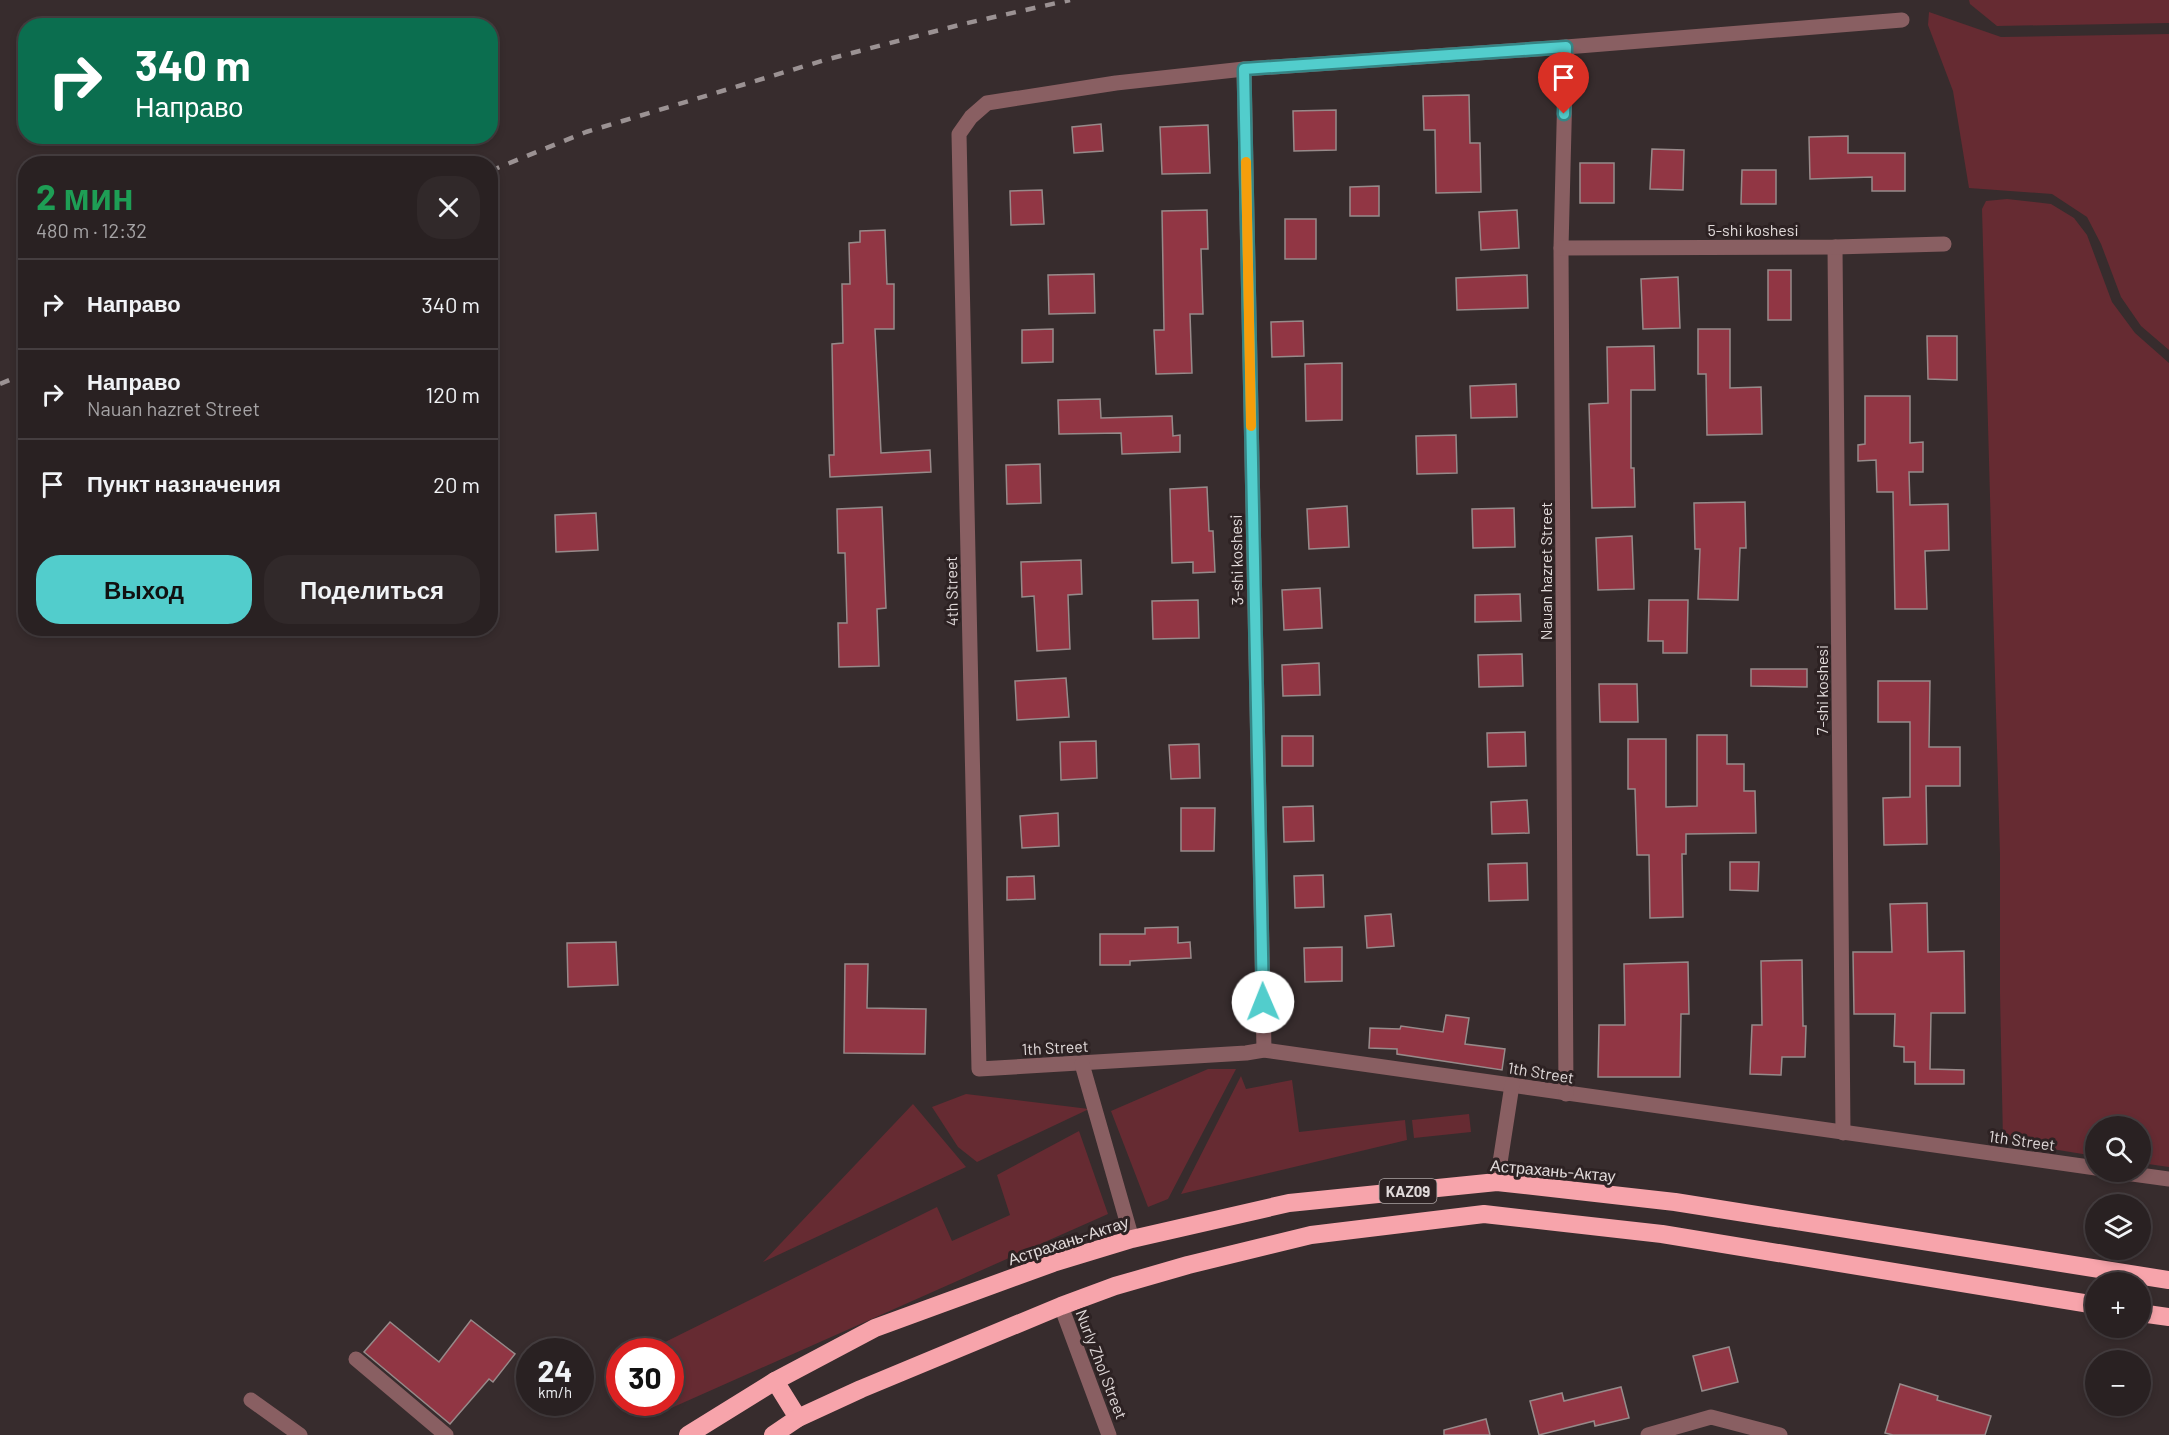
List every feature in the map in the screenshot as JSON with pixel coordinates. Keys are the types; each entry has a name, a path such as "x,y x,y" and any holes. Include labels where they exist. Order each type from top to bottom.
{"highway":[{"name":"Астрахань-Актау","path":"688,1435 775,1381 875,1328 1053,1263 1132,1239 1289,1203 1497,1182 1675,1202 2169,1280"},
{"name":"KAZ09","path":"773,1435 798,1418 871,1385 1115,1286 1188,1265 1311,1235 1484,1214 1662,1234 2085,1303"},
{"path":"2151,1314 2169,1317"},
{"path":"775,1381 798,1418"}],"street":[{"path":"1244,69 1566,47 1902,20"},
{"name":"Nauan hazret Street","path":"1566,47 1561,248 1566,1094"},
{"name":"4th Street","path":"979,1069 959,134 971,117 987,103 1116,84 1244,69"},
{"name":"3-shi koshesi","path":"1244,69 1264,1050"},
{"name":"5-shi koshesi","path":"1561,248 1835,247 1944,244"},
{"name":"7-shi koshesi","path":"1835,247 1843,1133"},
{"name":"1th Street","path":"979,1069 1082,1064 1264,1050 2085,1166"},
{"path":"1082,1064 1132,1239"},
{"path":"1497,1182 1512,1085"},
{"path":"2151,1177 2169,1179"},
{"name":"Nurly Zhol Street","path":"1061,1306 1109,1435"},
{"path":"357,1359 446,1435"},
{"path":"251,1400 300,1435"},
{"path":"1648,1435 1711,1417 1780,1435"}],"shaded area":[{"path":"1969,0 2169,0 2169,23 1997,26 1970,4"},
{"path":"1929,12 2001,37 2169,34 2169,350 2141,326 2121,297 2101,244 2087,217 2052,194 1969,188 1953,91 1928,25"},
{"path":"2007,199 2051,204 2074,218 2087,235 2112,302 2135,333 2169,363 2169,1167 2151,1164 2151,1116 2085,1116 2085,1154 2003,1141 2000,855 1982,209 1986,201"},
{"path":"1208,1069 1236,1069 1168,1199 1148,1207 1111,1111"},
{"path":"1241,1076 1246,1089 1292,1080 1299,1132 1405,1120 1407,1140 1181,1194"},
{"path":"966,1094 1089,1109 977,1162 958,1147 932,1107"},
{"path":"913,1104 966,1167 763,1262"},
{"path":"1469,1114 1471,1132 1414,1138 1412,1120"},
{"path":"1079,1131 1108,1214 684,1402 684,1338 673,1338 937,1207 952,1241 1010,1215 997,1175"}],"building":[{"path":"1469,95 1470,143 1480,143 1481,192 1436,193 1435,130 1424,130 1423,96"},
{"path":"1336,110 1336,150 1294,151 1293,111"},
{"path":"1101,124 1103,151 1074,153 1072,127"},
{"path":"1208,125 1210,173 1162,174 1160,127"},
{"path":"1848,136 1848,153 1905,153 1905,191 1872,191 1872,177 1810,179 1809,137"},
{"path":"1652,149 1684,150 1683,190 1650,189"},
{"path":"1580,163 1614,163 1614,203 1580,203"},
{"path":"1742,170 1776,170 1776,204 1741,204"},
{"path":"1379,186 1379,216 1350,216 1350,187"},
{"path":"1042,190 1044,224 1011,225 1010,191"},
{"path":"1207,210 1208,249 1201,249 1203,314 1190,314 1192,373 1156,374 1154,330 1164,330 1162,211"},
{"path":"1517,210 1519,248 1481,250 1479,212"},
{"path":"1285,219 1316,219 1316,259 1285,259"},
{"path":"885,230 887,284 894,284 894,329 875,329 881,453 930,450 931,472 830,477 829,455 834,455 832,344 843,343 842,284 850,284 849,243 860,242 860,231"},
{"path":"1768,270 1791,270 1791,320 1768,320"},
{"path":"1094,274 1095,313 1049,314 1048,275"},
{"path":"1527,275 1528,308 1457,310 1456,278"},
{"path":"1678,277 1680,328 1643,329 1641,279"},
{"path":"1303,321 1304,356 1272,357 1271,322"},
{"path":"1053,329 1053,362 1022,363 1022,330"},
{"path":"1698,329 1730,329 1730,388 1761,387 1762,434 1707,435 1706,374 1698,374"},
{"path":"1927,336 1957,336 1957,380 1928,379"},
{"path":"1654,346 1655,390 1631,390 1631,468 1634,468 1635,507 1592,508 1589,404 1608,403 1607,347"},
{"path":"1342,363 1342,420 1306,421 1305,364"},
{"path":"1516,384 1517,417 1471,418 1470,386"},
{"path":"1865,396 1910,396 1910,443 1923,442 1923,472 1909,472 1910,505 1948,504 1949,550 1925,551 1927,609 1895,609 1893,492 1877,492 1876,460 1858,461 1858,445 1865,444"},
{"path":"1100,399 1101,418 1172,416 1173,436 1180,435 1180,452 1122,454 1121,433 1059,434 1058,400"},
{"path":"1456,435 1457,473 1417,474 1416,436"},
{"path":"1040,464 1041,503 1007,504 1006,465"},
{"path":"1207,487 1209,531 1213,531 1215,572 1193,573 1193,562 1172,563 1170,489"},
{"path":"1745,502 1746,548 1740,548 1738,600 1698,599 1700,549 1695,549 1694,503"},
{"path":"1347,506 1349,547 1309,549 1307,509"},
{"path":"882,507 886,608 877,609 879,666 839,667 838,623 847,623 845,553 838,553 837,509"},
{"path":"1514,508 1515,547 1473,548 1472,509"},
{"path":"596,513 598,550 556,552 555,515"},
{"path":"1632,536 1634,589 1598,590 1596,538"},
{"path":"1081,560 1082,594 1068,595 1070,649 1037,651 1034,596 1022,597 1021,562"},
{"path":"1320,588 1322,628 1284,630 1282,590"},
{"path":"1520,594 1521,621 1475,622 1475,595"},
{"path":"1198,600 1199,638 1153,639 1152,601"},
{"path":"1649,600 1688,600 1687,653 1663,653 1663,641 1648,641"},
{"path":"1522,654 1523,686 1479,687 1478,655"},
{"path":"1319,663 1320,695 1283,696 1282,665"},
{"path":"1751,669 1807,669 1807,687 1751,686"},
{"path":"1066,678 1069,717 1017,720 1015,681"},
{"path":"1878,681 1930,681 1929,747 1960,747 1960,786 1926,786 1927,844 1884,845 1883,798 1910,797 1910,722 1878,722"},
{"path":"1599,684 1637,684 1638,722 1600,722"},
{"path":"1525,732 1526,766 1488,767 1487,733"},
{"path":"1697,735 1727,735 1727,764 1744,764 1744,791 1755,791 1756,833 1686,834 1686,854 1682,854 1683,917 1650,918 1649,855 1637,855 1635,789 1628,789 1628,739 1666,739 1666,807 1697,806"},
{"path":"1282,736 1313,736 1313,766 1282,766"},
{"path":"1096,741 1097,778 1061,780 1060,742"},
{"path":"1199,744 1200,778 1171,779 1169,745"},
{"path":"1527,800 1529,833 1492,834 1491,802"},
{"path":"1313,806 1314,841 1284,842 1283,807"},
{"path":"1181,808 1215,808 1214,851 1181,851"},
{"path":"1058,813 1059,846 1022,848 1020,816"},
{"path":"1730,862 1759,862 1758,891 1730,890"},
{"path":"1527,863 1528,900 1489,901 1488,864"},
{"path":"1323,875 1324,907 1295,908 1294,876"},
{"path":"1034,876 1035,899 1007,900 1007,877"},
{"path":"1927,903 1928,952 1964,951 1965,1013 1931,1013 1930,1069 1964,1070 1964,1084 1915,1084 1915,1062 1904,1062 1904,1047 1894,1046 1895,1014 1854,1014 1853,952 1892,952 1890,904"},
{"path":"1391,914 1394,946 1367,948 1365,916"},
{"path":"1178,927 1178,943 1190,942 1191,958 1130,961 1130,965 1100,965 1100,934 1145,934 1145,928"},
{"path":"616,942 618,985 568,987 567,943"},
{"path":"1342,947 1342,981 1305,982 1304,948"},
{"path":"1802,960 1803,1026 1806,1026 1805,1057 1782,1057 1781,1075 1750,1074 1752,1025 1762,1025 1761,961"},
{"path":"1688,962 1689,1014 1681,1014 1680,1077 1598,1077 1599,1025 1625,1025 1624,964"},
{"path":"845,964 868,964 867,1008 926,1009 925,1054 844,1053"},
{"path":"1446,1015 1469,1018 1465,1044 1505,1049 1502,1070 1397,1054 1397,1049 1369,1048 1370,1028 1400,1029 1401,1026 1443,1032"},
{"path":"471,1320 515,1354 493,1382 489,1379 450,1424 364,1352 390,1322 439,1362"},
{"path":"1729,1347 1738,1382 1702,1391 1693,1356"},
{"path":"1900,1384 1938,1396 1937,1400 1991,1416 1985,1435 1893,1435 1885,1433"},
{"path":"1621,1387 1629,1418 1595,1426 1594,1421 1539,1435 1530,1401 1562,1393 1564,1401"},
{"path":"1486,1419 1490,1435 1444,1435 1444,1430"}],"railway":[{"path":"498,168 586,132 825,60 963,24 1070,0"},
{"path":"0,384 18,376"}],"slow traffic":[{"path":"1246,162 1251,426"}],"route":[{"path":"1263,1002 1244,69 1566,47 1564,114"}]}
